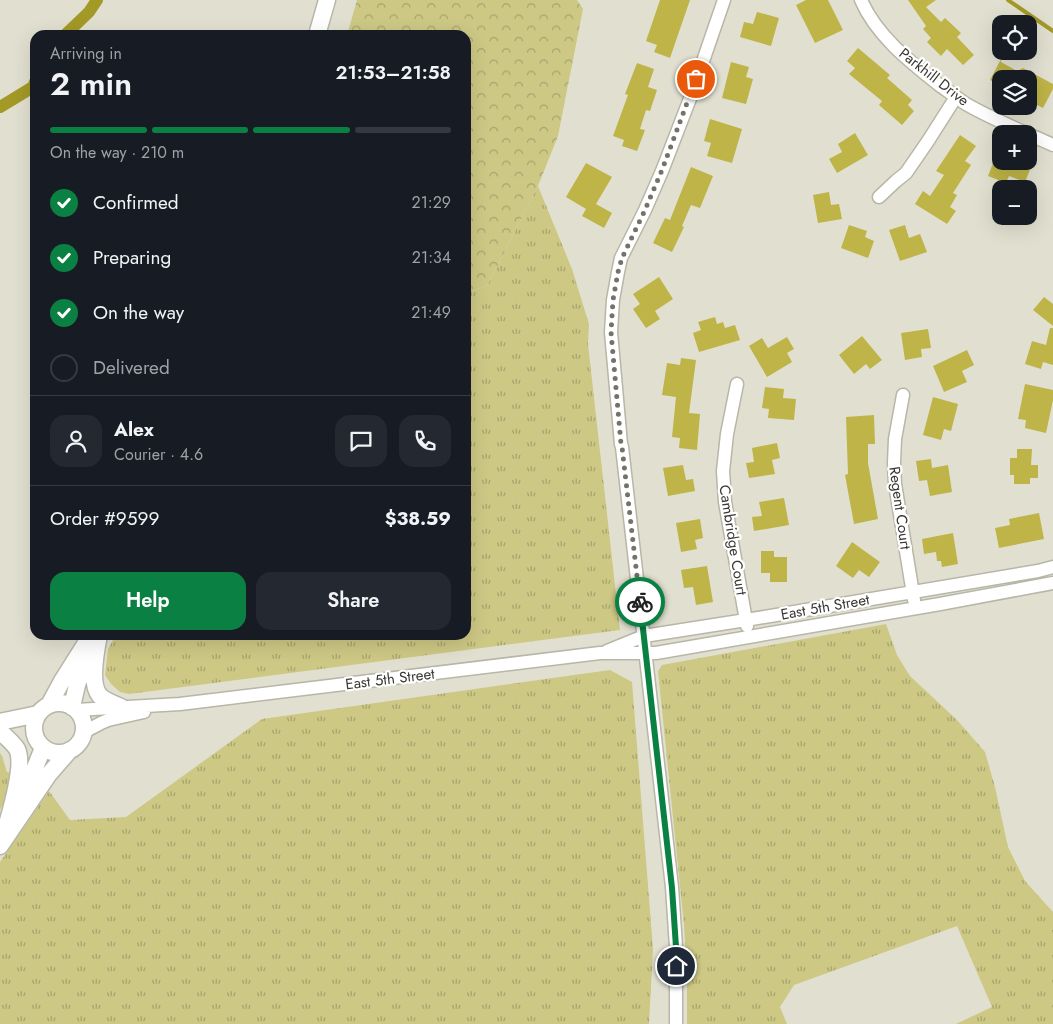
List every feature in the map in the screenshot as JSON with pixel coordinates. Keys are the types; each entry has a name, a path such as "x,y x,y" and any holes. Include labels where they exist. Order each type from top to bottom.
{"main road":[{"path":"318,30 327,0"},
{"path":"4,840 40,744 34,728 35,719 43,710 89,640"},
{"path":"74,708 77,684 90,640"},
{"path":"98,640 94,657 95,685 100,696 121,707"},
{"path":"58,703 68,704 74,708 82,718 84,727 84,732 78,745 66,752 56,753 22,736 1,731 58,703"},
{"path":"1,731 18,750 19,767 4,840"},
{"path":"4,840 49,774 70,750"}],"street":[{"path":"676,1024 676,947 672,888 621,444 612,339 613,300 622,258 662,170 691,96 724,0"},
{"name":"Parkhill Drive","path":"861,0 876,26 895,47 924,73 967,104 1053,145"},
{"path":"879,198 906,173 956,97"},
{"name":"Cambridge Court","path":"737,384 727,434 723,471 725,502 748,637"},
{"name":"Regent Court","path":"903,395 895,439 895,484 915,608"},
{"name":"East 5th Street","path":"600,653 644,636 1053,567"},
{"name":"East 5th Street","path":"74,708 180,704 600,653 656,653 1053,583"},
{"name":"East 5th Street","path":"84,732 108,720 180,704"}],"green space":[{"path":"357,0 577,0 583,9 558,136 538,186 487,286 471,291 471,30 348,30"},
{"path":"538,186 572,269 589,324 588,344 620,630 129,694 120,692 111,684 105,675 108,649 113,640 471,640 471,291 487,286"},
{"path":"886,624 897,655 910,676 957,720 985,752 1008,847 1025,881 1053,912 1053,1024 956,1024 992,1007 957,926 794,985 780,1007 787,1024 687,1024 684,925 658,671 662,665"},
{"path":"610,670 632,682 653,949 649,1024 0,1024 0,862 49,791 70,820 126,817 262,719"},
{"path":"0,753 7,772 13,773 6,798 0,810"}],"building":[{"path":"660,0 690,0 670,58 654,52 657,45 646,41"},
{"path":"806,0 828,0 843,30 815,43 796,5"},
{"path":"908,0 936,0 926,7 941,22 945,18 961,33 957,37 974,55 963,65 947,49 941,56 927,42 931,38 923,29 926,26"},
{"path":"757,12 779,18 771,46 740,37 744,22 753,24"},
{"path":"858,48 890,75 887,78 912,100 908,105 914,111 902,125 879,105 882,101 849,74 855,68 847,61"},
{"path":"1001,60 1001,62 1015,70 995,70"},
{"path":"731,62 749,67 746,77 753,79 746,104 722,98"},
{"path":"637,63 654,69 648,87 657,90 650,111 646,110 640,129 645,130 637,151 622,146 624,140 613,136 628,95 625,94"},
{"path":"1037,75 1053,84 1053,89 1043,108 1037,105"},
{"path":"710,119 742,129 732,163 707,156 711,143 704,141"},
{"path":"855,133 868,155 837,173 829,159 842,152 838,144"},
{"path":"960,135 976,146 965,161 971,165 953,193 957,195 950,207 956,211 947,224 915,204 923,191 930,196 944,175 936,171"},
{"path":"586,163 612,177 596,204 612,213 604,228 582,216 586,209 566,197"},
{"path":"992,166 992,170 1030,170 1026,180 1009,176 1007,180 998,180 988,176"},
{"path":"691,167 713,176 700,208 691,205 682,226 684,227 672,252 653,243 665,218 670,220"},
{"path":"829,192 831,205 839,204 842,219 818,223 813,195"},
{"path":"849,225 867,231 865,237 874,241 868,258 841,248"},
{"path":"905,225 909,238 920,234 927,252 900,261 889,230"},
{"path":"659,277 673,299 655,311 660,319 646,328 633,309 640,304 633,294"},
{"path":"1044,297 1053,304 1053,326 1033,310"},
{"path":"715,317 717,324 723,322 725,328 735,325 740,340 699,352 693,333 701,330 698,322"},
{"path":"1050,328 1053,328 1053,365 1043,362 1041,369 1025,364 1032,341 1046,345"},
{"path":"928,329 931,348 921,349 922,357 905,360 901,333"},
{"path":"862,336 882,360 870,369 866,364 854,374 839,355"},
{"path":"787,337 794,349 787,353 792,362 767,377 749,346 762,338 768,348"},
{"path":"967,350 974,365 962,371 967,382 944,392 933,366"},
{"path":"681,358 696,360 689,413 700,414 697,450 679,448 680,438 672,437 676,397 662,395 667,363 680,365"},
{"path":"1025,384 1053,390 1053,400 1046,433 1025,428 1026,420 1018,419"},
{"path":"765,387 784,389 783,398 796,399 794,420 768,418 769,409 762,408"},
{"path":"933,397 958,404 951,431 944,429 941,440 923,435"},
{"path":"874,415 875,444 868,444 868,463 878,519 854,524 845,475 848,474 846,417"},
{"path":"777,443 780,458 772,460 775,474 749,478 746,463 754,462 752,448"},
{"path":"1017,449 1032,449 1031,465 1038,465 1038,478 1030,478 1030,484 1014,484 1014,475 1010,475 1010,458 1017,458"},
{"path":"931,459 932,468 948,465 952,492 930,496 927,480 919,481 916,461"},
{"path":"683,465 686,480 693,479 695,491 668,496 663,468"},
{"path":"784,498 789,525 754,531 752,517 762,516 759,502"},
{"path":"1039,513 1044,539 999,548 995,528 1010,525 1009,519"},
{"path":"700,519 703,538 695,540 697,549 681,552 676,523"},
{"path":"953,533 958,564 942,567 941,561 937,561 936,552 924,554 922,539"},
{"path":"852,542 880,562 869,577 859,570 853,578 836,566"},
{"path":"761,551 774,551 774,557 787,557 787,582 770,582 770,573 761,573"},
{"path":"707,566 713,602 696,605 693,587 684,588 681,570"}],"waterway":[{"path":"70,30 89,12 97,0"},
{"path":"1008,0 1053,31"},
{"path":"0,107 30,89"}],"way so far":[{"path":"640,602 621,444 611,332 613,300 622,258 662,170 696,79"}],"route":[{"path":"640,602 672,888 676,966"}]}
